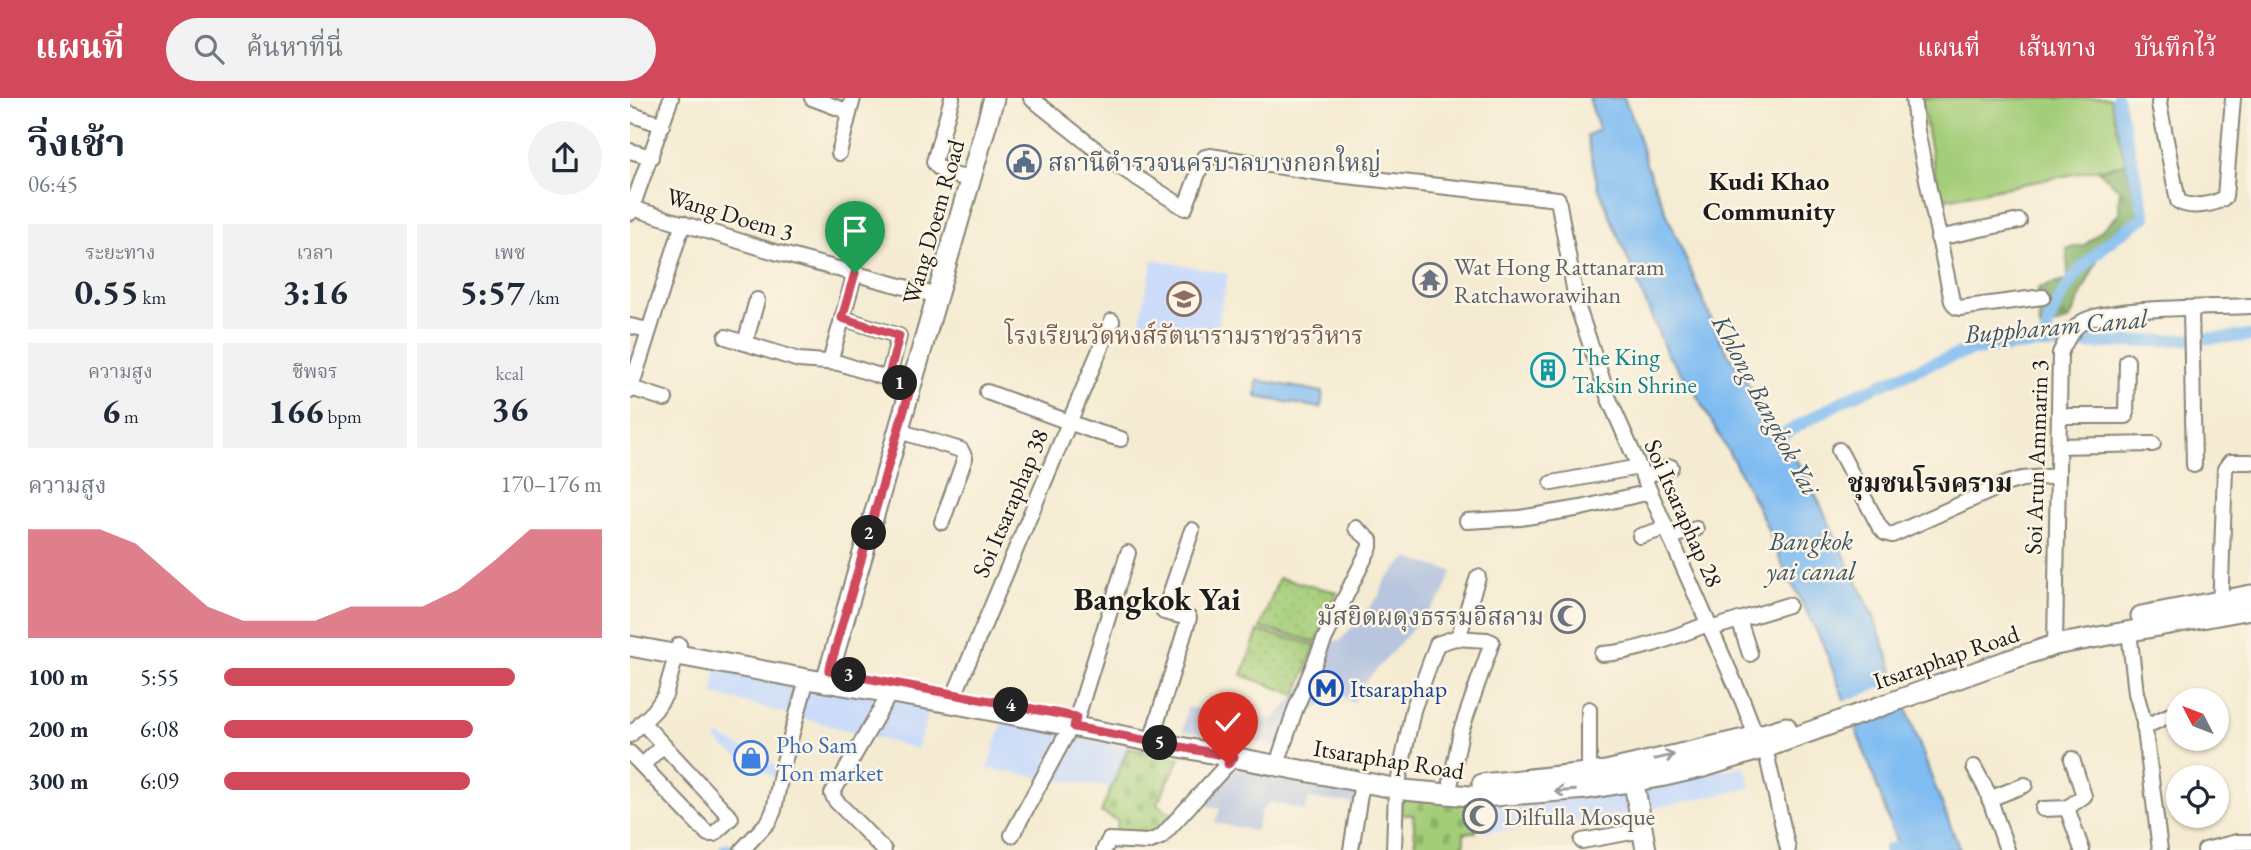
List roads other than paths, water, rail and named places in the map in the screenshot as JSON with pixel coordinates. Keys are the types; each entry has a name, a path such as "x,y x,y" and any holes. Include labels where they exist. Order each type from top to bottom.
{"main road":[{"name":"Wang Doem Road","path":"821,678 899,431 994,98"},
{"path":"2055,639 2220,607 2251,595"},
{"name":"Itsaraphap Road","path":"1074,723 1362,782 1398,783 1481,797 1587,789 1632,774 1704,767 1767,740 2055,639 2129,631 2220,607 2251,609"},
{"path":"630,636 678,649 890,692 953,699"},
{"path":"630,646 678,649"},
{"path":"821,678 953,699 1074,723 1154,731 1280,755 1398,783 1482,784 1589,773 1632,774 1646,850"}],"street":[{"path":"631,210 671,98"},
{"path":"812,98 851,105 839,153"},
{"path":"952,98 934,162 942,171 972,179"},
{"name":"Soi Itsaraphap 28","path":"1031,98 1109,160 1185,208 1203,160 1210,156 1328,174 1558,199 1577,305 1609,399 1743,702 1767,740 1788,849"},
{"path":"1913,98 1917,131 1952,301 1960,308 2043,297"},
{"path":"2160,98 2178,201 2185,205 2216,203 2225,197 2233,98"},
{"path":"630,114 662,125"},
{"path":"630,150 651,157"},
{"name":"Wang Doem 3","path":"631,210 938,296"},
{"path":"1938,238 2019,222"},
{"path":"665,399 630,389 683,223"},
{"path":"830,362 855,273"},
{"path":"745,343 757,300"},
{"name":"Soi Arun Ammarin 3","path":"2055,639 2059,416 2063,347 2071,332 2093,317 2124,312 2251,306"},
{"path":"2191,309 2194,465"},
{"path":"842,318 899,336 888,379"},
{"name":"Soi Itsaraphap 38","path":"953,699 1112,321"},
{"path":"630,326 648,330"},
{"path":"726,337 799,360 839,363 911,386"},
{"path":"2059,416 2126,416 2127,361"},
{"path":"987,392 1121,439"},
{"path":"899,431 964,453 965,458 942,522"},
{"path":"2059,446 2152,444"},
{"path":"1839,450 1879,526 1885,533 1892,535 2008,483 2058,476"},
{"path":"2220,607 2225,469 2230,462 2251,462"},
{"path":"1552,484 1671,467"},
{"path":"1467,521 1520,519 1650,492"},
{"path":"1280,755 1295,710 1325,638 1370,547 1370,540 1356,528"},
{"path":"1640,536 1696,529"},
{"path":"1154,731 1189,618 1164,612 1192,530"},
{"path":"1012,835 1074,723 1128,553"},
{"path":"1458,638 1478,577"},
{"path":"1602,654 1656,643 1788,605"},
{"path":"1739,620 1750,654"},
{"path":"2129,631 2160,850"},
{"path":"1394,850 1398,783 1413,710 1437,644 1445,639 1458,638 1492,642 1461,731 1451,782"},
{"path":"630,734 665,695 678,649"},
{"path":"745,847 769,821 774,810 782,769 821,678"},
{"path":"884,850 832,794 890,692"},
{"path":"1589,709 1589,773"},
{"path":"2144,727 2166,718"},
{"path":"630,753 708,834 715,834 731,818 642,722"},
{"path":"643,765 663,745"},
{"path":"1104,850 1109,840 1148,842 1161,837 1234,757"},
{"path":"2043,808 2067,808 2084,796 2072,759"},
{"path":"1974,767 1989,799 2007,850"},
{"path":"1352,850 1362,782"},
{"path":"1989,799 2025,785"},
{"path":"2067,808 2082,850"},
{"path":"1582,841 1643,830"},
{"path":"2205,850 2237,842 2251,842"}],"water":[{"name":"Bangkok yai canal","path":"1589,98 1624,98 1635,124 1647,167 1720,340 1808,479 1873,615 1960,850 1899,850 1822,642 1736,465 1693,389 1667,354 1598,187 1587,136 1599,129"},
{"path":"1257,380 1323,392 1321,408 1256,397"}],"waterway":[{"path":"2044,344 2051,317 2078,273 2102,248 2145,217 2117,98"},
{"name":"Buppharam Canal","path":"1766,444 1848,398 1935,362 1973,350 2038,344 2251,336"},
{"path":"1889,850 1912,843"},
{"path":"725,850 738,850"}],"place":[{"name":"สถานีตำรวจนครบาลบางกอกใหญ่","path":"1024,162"},
{"name":"Wat Hong Rattanaram Ratchaworawihan","path":"1430,280"},
{"name":"โรงเรียนวัดหงส์รัตนารามราชวรวิหาร","path":"1184,299"},
{"name":"The King Taksin Shrine","path":"1548,370"},
{"name":"มัสยิดผดุงธรรมอิสลาม","path":"1568,616"},
{"name":"Itsaraphap","path":"1326,688"},
{"name":"Pho Sam Ton market","path":"751,758"},
{"name":"Dilfulla Mosque","path":"1480,816"}],"district":[{"name":"Kudi Khao Community","path":"1769,196"},
{"name":"ชุมชนโรงคราม","path":"1930,483"},
{"name":"Bangkok Yai","path":"1157,599"}],"water label":[{"name":"Khlong Bangkok Yai","path":"1766,405"}]}
